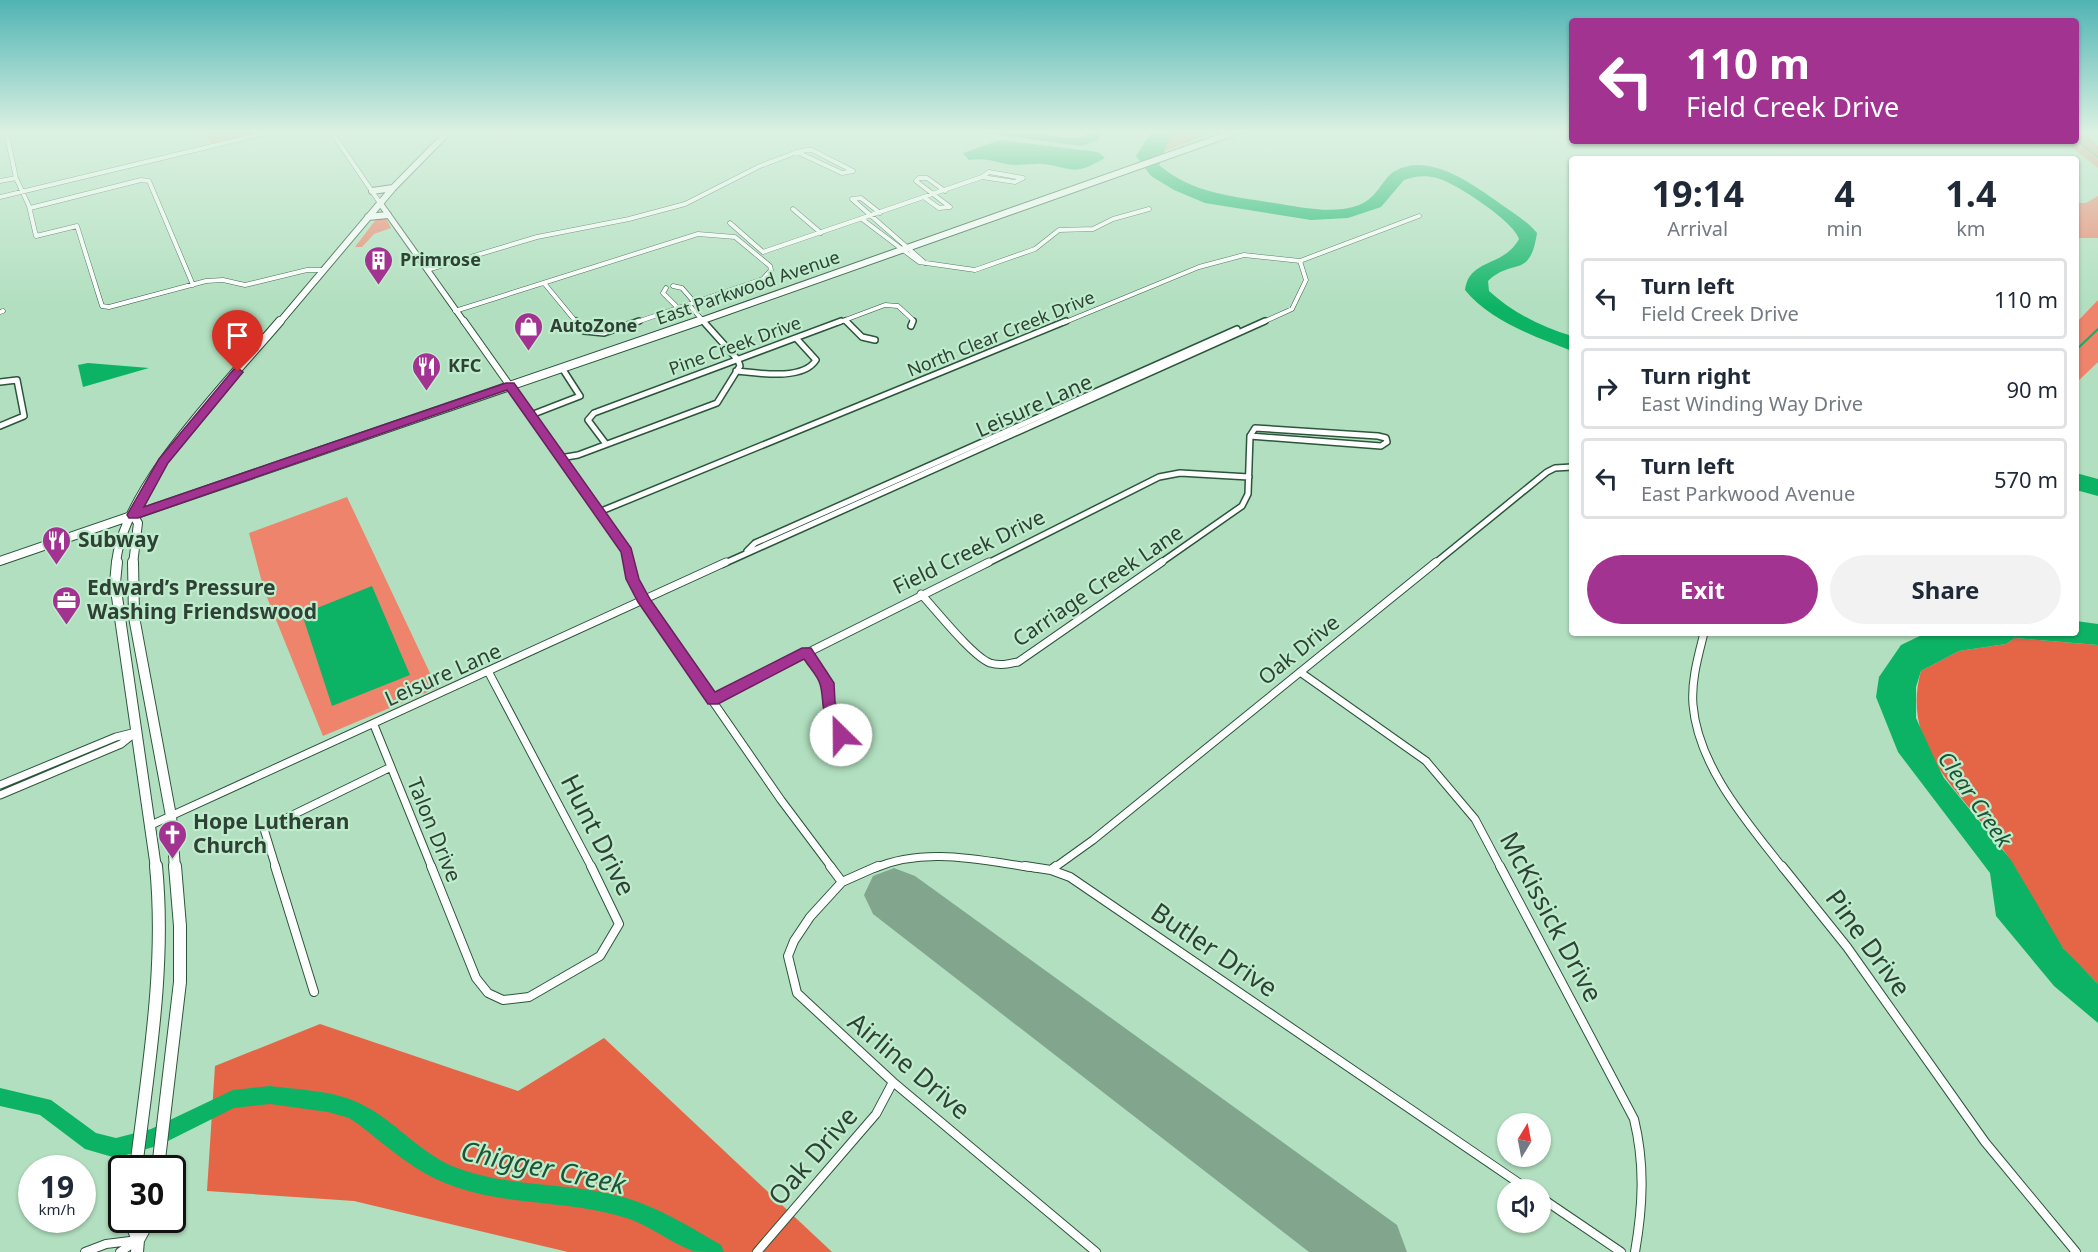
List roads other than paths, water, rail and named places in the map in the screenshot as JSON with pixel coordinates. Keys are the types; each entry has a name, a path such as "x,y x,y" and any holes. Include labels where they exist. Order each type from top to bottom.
{"main road":[{"path":"372,191 383,189"},
{"path":"138,1155 156,1006 161,932 160,890 115,583 117,557 124,528 153,476 178,442 392,189"},
{"name":"East Parkwood Avenue","path":"0,561 1077,189"},
{"path":"368,217 388,215"},
{"path":"133,515 138,523 131,575 134,617 171,816 178,874 180,958 160,1155"}],"street":[{"path":"0,197 33,189"},
{"path":"30,208 104,189"},
{"path":"153,189 193,285"},
{"path":"427,270 537,237 629,219 685,204 714,189"},
{"path":"925,198 939,208 950,207 929,189"},
{"path":"730,223 763,252 949,189"},
{"path":"372,191 627,551 633,579 644,602 842,882"},
{"path":"22,192 30,208 36,236 77,226 101,304 105,307 214,280 245,285 283,274 325,268"},
{"path":"880,213 861,198 852,200 906,250"},
{"path":"793,209 822,233"},
{"path":"862,219 926,264 981,269 1037,246 1059,230 1093,229 1120,216 1149,209"},
{"name":"North Clear Creek Drive","path":"599,512 1206,264 1244,255 1300,261 1419,216"},
{"path":"455,311 698,234 708,233 735,237 770,266 771,270 763,279 609,333 584,331 544,283"},
{"name":"Leisure Lane","path":"151,825 1293,306 1307,282 1307,271 1300,261"},
{"path":"673,285 682,288 695,303"},
{"path":"666,288 663,293 679,309"},
{"name":"Pine Creek Drive","path":"606,444 589,423 590,415 892,304 898,306 912,318 911,326"},
{"path":"560,458 579,455 717,403 740,366 738,360 689,305"},
{"path":"845,320 862,337 875,340"},
{"path":"736,371 789,374 813,365 816,360 796,338"},
{"path":"531,415 580,396 561,368"},
{"path":"0,382 17,380 24,416 0,426"},
{"path":"1260,427 1378,436 1386,438 1387,442 1381,446 1251,436 1252,431 1260,427"},
{"name":"Carriage Creek Lane","path":"921,594 988,663 1003,666 1018,662 1231,516 1246,500 1251,436"},
{"path":"566,465 579,455"},
{"name":"Oak Drive","path":"1052,870 1093,840 1547,472 1555,468 1569,467"},
{"name":"Field Creek Drive","path":"713,700 1159,477 1180,473 1249,477"},
{"name":"Pine Drive","path":"1703,636 1693,675 1691,701 1703,747 1734,801 1847,947 2008,1174 2076,1252"},
{"path":"807,652 827,683 828,702 834,720 843,726"},
{"name":"McKissick Drive","path":"1300,672 1426,761 1475,819 1634,1119 1645,1173 1644,1205 1635,1252"},
{"name":"Hunt Drive","path":"464,947 476,978 488,993 503,1000 529,997 600,956 619,924 613,908 489,673"},
{"name":"Talon Drive","path":"374,725 464,947"},
{"path":"0,785 116,737 136,732"},
{"path":"0,795 121,744 136,732"},
{"path":"314,992 264,829 392,767"},
{"name":"Butler Drive","path":"842,882 884,864 916,856 963,858 1052,870 1070,877 1513,1179"},
{"name":"Airline Drive","path":"842,882 810,917 794,940 788,956 790,973 797,993 893,1082 1096,1252"},
{"name":"Oak Drive","path":"757,1252 876,1114 893,1082"},
{"path":"1551,1204 1621,1252"},
{"path":"85,1252 106,1245 137,1246"},
{"path":"120,1252 137,1246"}],"waterway":[{"path":"2079,347 2098,329"},
{"name":"Chigger Creek","path":"0,1097 44,1107 92,1142 116,1148 153,1138 233,1099 270,1095 328,1103 353,1110 365,1117 415,1156 454,1177 491,1187 572,1197 624,1207 666,1225 714,1252"}],"place":[{"name":"Primrose","path":"379,286"},
{"name":"AutoZone","path":"529,352"},
{"name":"KFC","path":"427,392"},
{"name":"Subway","path":"57,566"},
{"name":"Edward’s Pressure Washing Friendswood","path":"66,626"},
{"name":"Hope Lutheran Church","path":"172,860"}],"water label":[{"name":"Clear Creek","path":"1975,799"}]}
